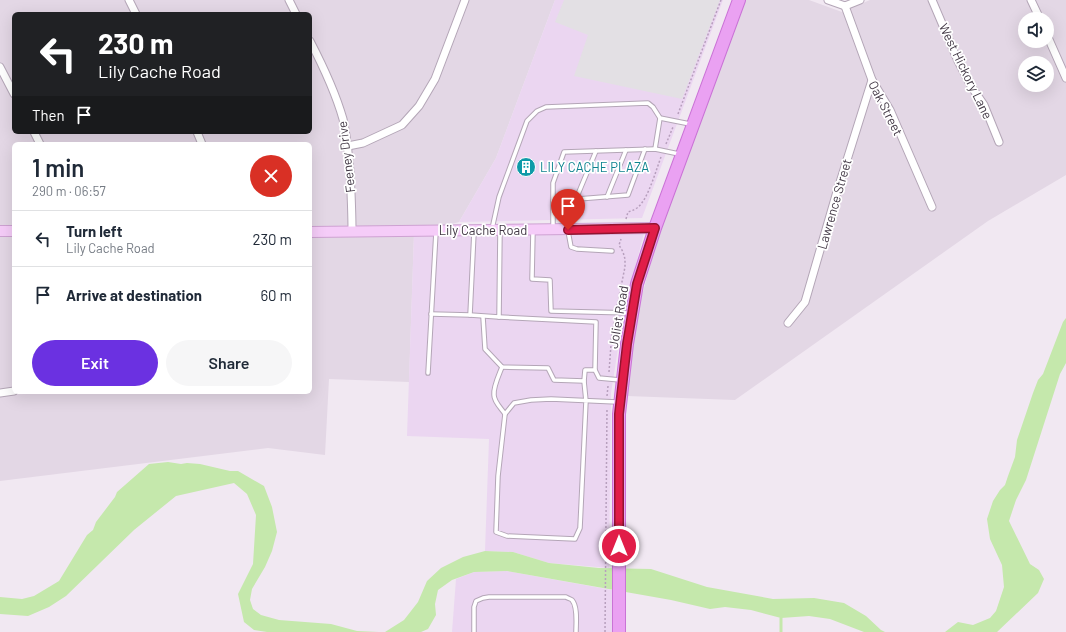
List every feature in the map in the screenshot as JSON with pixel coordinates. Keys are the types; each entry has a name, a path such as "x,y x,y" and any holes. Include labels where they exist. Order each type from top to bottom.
{"main road":[{"name":"Joliet Road","path":"619,632 619,414 627,344 637,284 655,228 739,0"}],"street":[{"path":"129,0 135,12"},
{"path":"289,0 295,12"},
{"path":"348,146 363,143 402,125 419,106 435,79 465,0"},
{"path":"828,0 845,6 860,0"},
{"name":"West Hickory Lane","path":"932,0 958,62 971,86 984,105 999,142"},
{"path":"1031,0 1037,12"},
{"name":"Oak Street","path":"845,6 872,80 890,110 932,207"},
{"name":"Feeney Drive","path":"312,45 324,67 343,120 348,146 352,203 352,232"},
{"path":"1053,48 1066,78"},
{"path":"0,67 12,90"},
{"name":"Lawrence Street","path":"788,323 805,302 836,195 872,80"},
{"name":"Lily Cache Road","path":"312,232 655,228"},
{"path":"0,231 12,231"},
{"path":"0,393 12,391"}],"lane":[{"path":"499,317 496,230 499,197 528,121 537,111 546,107 648,103 653,107 660,118 655,148"},
{"path":"660,118 693,124"},
{"path":"553,230 552,183 564,152 655,148 682,155"},
{"path":"553,201 628,195 645,149"},
{"path":"607,197 626,150"},
{"path":"576,199 596,151"},
{"path":"470,315 474,230"},
{"path":"533,230 532,279 550,280 551,311 632,313"},
{"path":"568,230 571,247 577,249 612,251"},
{"path":"428,373 436,231"},
{"path":"431,314 596,322 595,370 599,378 623,380"},
{"path":"484,316 485,349 502,367 548,368 554,380 584,380"},
{"path":"502,367 496,383 494,395 498,405 505,414"},
{"path":"595,370 585,370 584,380 586,401 580,528 575,539 507,536 496,532 498,476 505,414 514,404 531,400 564,400 586,401 620,402"},
{"path":"474,632 474,607 476,601 483,598 566,597 574,604 576,614 576,632"}],"path":[{"path":"628,212 637,209 646,196 720,0"},
{"path":"606,544 606,632"}],"shaded area":[{"path":"0,0 555,0 496,158 459,222 414,234 409,382 329,379 325,455 268,448 0,481"},
{"path":"555,0 723,0 642,218 459,222 496,158"},
{"path":"564,0 720,0 682,99 574,76 588,35 555,22"},
{"path":"745,0 809,0 842,12 870,0 1066,0 1066,175 988,221 735,400 627,396 636,318 655,247"},
{"path":"644,233 624,311 611,393 609,568 549,563 513,552 485,551 489,439 407,436 414,234"},
{"path":"1066,318 1066,363 1060,374 1026,480 1016,500 1009,521 1030,564 1039,570 1044,579 1038,593 997,632 945,632 958,622 973,625 990,618 996,611 1004,587 1002,565 990,539 987,519 993,501 1005,485 1015,457 1017,440 1033,393 1038,380 1043,374 1063,322"},
{"path":"168,462 200,464 230,471 238,471 264,486 272,507 277,532 272,551 265,567 252,589 250,600 253,609 261,615 279,620 331,624 357,631 379,632 267,632 254,630 244,622 238,594 253,564 256,515 247,494 234,483 176,496 134,530 66,596 49,607 28,616 0,614 0,597 22,599 34,596 59,581 87,535 93,530 96,522 115,497 117,492 149,464"},
{"path":"485,551 513,552 549,563 599,568 651,569 707,587 773,599 814,598 844,603 866,616 885,632 864,632 830,619 809,616 781,618 751,610 725,607 710,609 671,600 507,571 474,572 452,580 438,590 435,604 436,615 428,629 421,632 385,632 404,620 418,602 427,581 441,568 463,557"},
{"path":"507,571 612,590 612,632 452,632 456,579 474,572"}],"waterway":[{"path":"781,618 781,632"}],"place":[{"name":"LILY CACHE PLAZA","path":"526,167"}],"route":[{"path":"568,230 655,228 637,284 627,344 619,414 619,546"}]}
